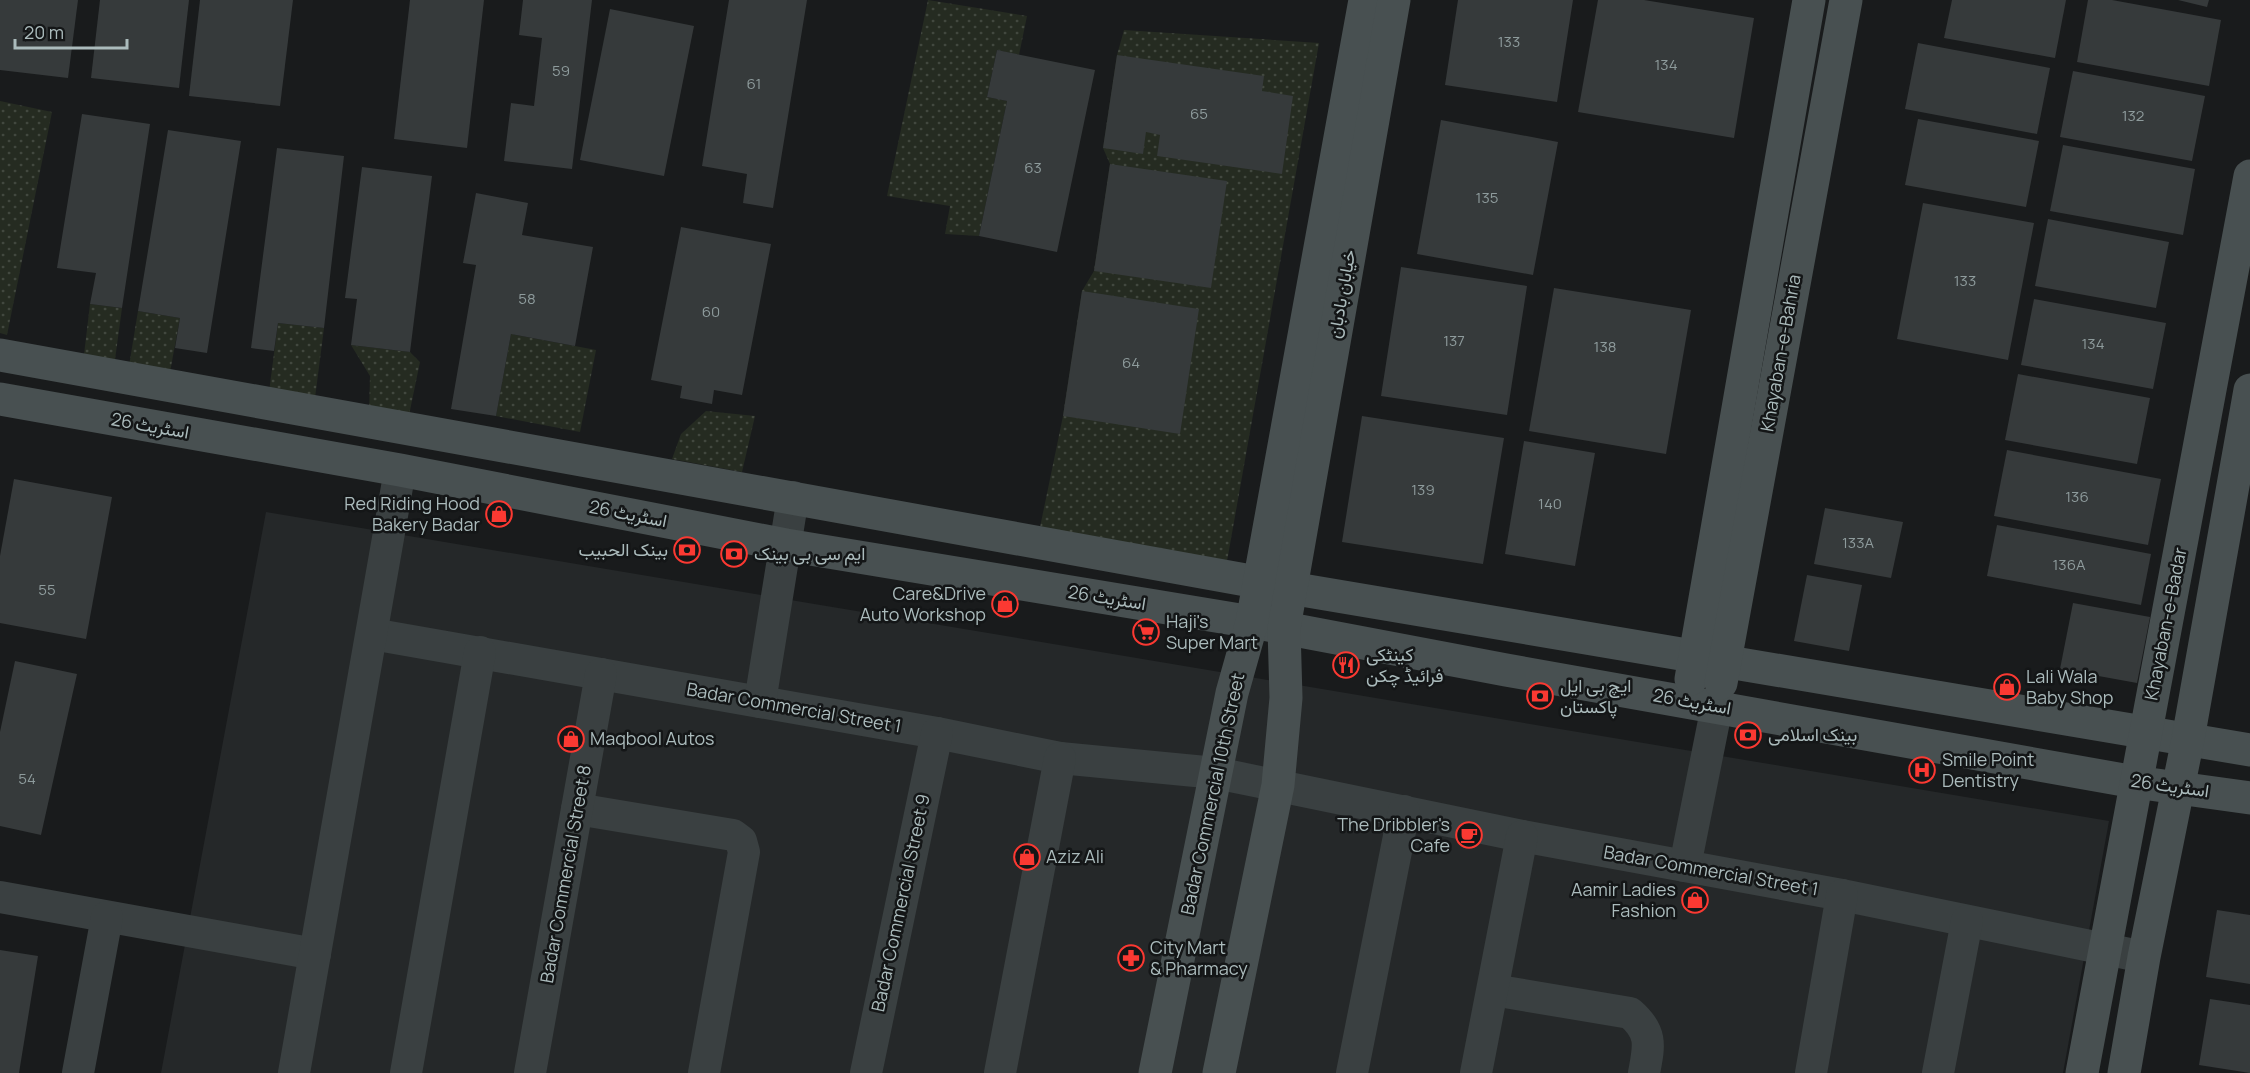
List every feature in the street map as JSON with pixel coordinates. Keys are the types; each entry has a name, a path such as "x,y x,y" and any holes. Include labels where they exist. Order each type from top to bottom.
{"main road":[{"name":"Khayaban-e-Bahria","path":"1710,660 1809,0"},
{"name":"Khayaban-e-Bahria","path":"1702,704 1846,0"},
{"name":"خیابان بادبان","path":"1274,585 1374,1"},
{"name":"Khayaban-e-Badar","path":"2082,1073 2250,176"},
{"path":"0,355 1274,585 2250,750"},
{"path":"2124,1073 2144,957 2188,739 2250,390"},
{"name":"اسٹریٹ 26","path":"0,399 400,470 786,545 1252,622 2135,782 2178,786 2250,798"},
{"path":"1219,1073 1278,785 1286,698 1284,628 1274,585"},
{"name":"Badar Commercial 10th Street","path":"1155,1073 1232,693 1252,622 1274,585"}],"street":[{"path":"294,1073 400,470"},
{"path":"760,702 793,497"},
{"name":"Badar Commercial Street 1","path":"372,634 937,733 1060,758 1216,774 1278,785 1522,836 1842,895 2144,957"},
{"path":"406,1073 480,652"},
{"name":"Badar Commercial Street 8","path":"530,1073 601,674"},
{"path":"1685,866 1702,704"},
{"name":"Badar Commercial Street 9","path":"866,1073 937,733"},
{"path":"1000,1073 1060,758"},
{"path":"577,809 733,835 741,841 744,852 704,1073"},
{"path":"1352,1073 1404,811"},
{"path":"1476,1073 1522,836"},
{"path":"1811,1073 1842,895"},
{"path":"0,897 315,954"},
{"path":"78,1073 107,917"},
{"path":"1938,1073 1967,921"},
{"path":"1493,990 1630,1012 1641,1023 1647,1034 1649,1047 1644,1073"}],"shaded area":[{"path":"928,0 1027,16 1019,55 997,50 987,97 1007,101 979,236 945,234 950,206 887,196"},
{"path":"1124,30 1319,43 1226,567 1038,537 1063,416 1082,291 1094,271 1110,164 1103,148 1117,55"},
{"path":"0,101 52,112 7,335 0,333"},
{"path":"90,304 122,308 114,367 83,363"},
{"path":"138,311 180,318 170,372 129,366"},
{"path":"278,323 324,328 315,398 269,392"},
{"path":"511,334 596,350 580,432 496,416"},
{"path":"351,345 410,352 420,362 408,420 369,414 370,376"},
{"path":"706,411 755,416 742,472 672,459 681,434"},
{"path":"266,512 2109,821 2063,1073 161,1073"}],"building":[{"path":"0,0 78,0 68,78 0,70"},
{"path":"100,0 189,0 179,88 91,78"},
{"path":"200,0 293,0 280,106 189,96"},
{"path":"410,0 484,0 467,148 394,139"},
{"path":"523,0 592,0 572,169 504,161 511,103 534,106 542,38 519,35"},
{"path":"729,0 807,0 773,208 743,203 747,174 702,166"},
{"path":"1458,0 1573,0 1557,102 1445,85"},
{"path":"1598,0 1644,0 1754,18 1734,138 1578,112"},
{"path":"1952,0 2066,0 2055,58 1944,38"},
{"path":"2088,0 2112,0 2221,20 2209,86 2077,62"},
{"path":"2178,0 2209,0 2207,7"},
{"path":"610,9 694,26 664,176 580,160"},
{"path":"1918,43 2050,68 2037,134 1905,109"},
{"path":"997,50 1095,70 1057,252 979,236 1007,101 987,97"},
{"path":"1117,55 1264,76 1262,91 1293,96 1282,174 1157,156 1160,135 1146,132 1143,154 1103,148"},
{"path":"2073,71 2205,96 2192,161 2060,137"},
{"path":"82,114 150,124 122,308 90,304 96,273 57,268"},
{"path":"1918,119 2039,141 2026,207 1905,185"},
{"path":"1441,120 1558,142 1533,275 1417,254"},
{"path":"168,130 241,141 207,353 175,348 180,318 138,311"},
{"path":"2063,145 2195,169 2183,235 2050,211"},
{"path":"277,148 344,156 324,328 278,323 274,351 251,348"},
{"path":"1110,164 1227,181 1211,288 1094,271"},
{"path":"362,167 432,176 410,352 351,345 357,299 345,298"},
{"path":"476,193 528,203 522,235 593,247 575,346 511,334 496,416 451,409 476,265 463,263"},
{"path":"1923,203 2034,223 2008,360 1897,339"},
{"path":"2048,219 2169,242 2156,308 2035,286"},
{"path":"681,227 771,244 742,395 714,390 712,404 680,398 682,386 651,380"},
{"path":"1401,267 1527,286 1507,415 1381,396"},
{"path":"1554,288 1691,310 1666,454 1529,431"},
{"path":"1082,291 1199,309 1180,434 1063,416"},
{"path":"2034,299 2166,323 2153,389 2021,365"},
{"path":"2018,374 2150,398 2137,464 2005,440"},
{"path":"1362,416 1504,438 1483,564 1342,542"},
{"path":"1524,441 1595,453 1575,566 1505,554"},
{"path":"2007,450 2161,479 2148,545 1994,516"},
{"path":"14,479 112,497 86,639 0,623 0,556"},
{"path":"1825,508 1903,522 1891,578 1814,564"},
{"path":"1997,525 2151,554 2141,605 1987,576"},
{"path":"1807,575 1862,585 1849,651 1794,641"},
{"path":"2073,603 2150,617 2137,683 2060,669"},
{"path":"15,661 77,674 41,835 0,826 0,732"},
{"path":"2217,910 2250,915 2250,984 2206,977"},
{"path":"0,950 38,956 19,1073 0,1073"},
{"path":"2210,999 2250,1005 2250,1073 2199,1065"}],"place":[{"name":"Red Riding Hood Bakery Badar","path":"499,514"},
{"name":"بينک الحبيب","path":"687,550"},
{"name":"ایم سی بی بینک","path":"734,554"},
{"name":"Care&Drive Auto Workshop","path":"1005,604"},
{"name":"Haji's Super Mart","path":"1146,632"},
{"name":"کینٹکی فرائیڈ چکن","path":"1346,665"},
{"name":"Lali Wala Baby Shop","path":"2007,687"},
{"name":"ایچ بی ایل پاکستان","path":"1540,696"},
{"name":"بینک اسلامی","path":"1748,735"},
{"name":"Maqbool Autos","path":"571,739"},
{"name":"Smile Point Dentistry","path":"1922,770"},
{"name":"The Dribbler's Cafe","path":"1469,835"},
{"name":"Aziz Ali","path":"1027,857"},
{"name":"Aamir Ladies Fashion","path":"1695,900"},
{"name":"City Mart & Pharmacy","path":"1131,958"}]}
